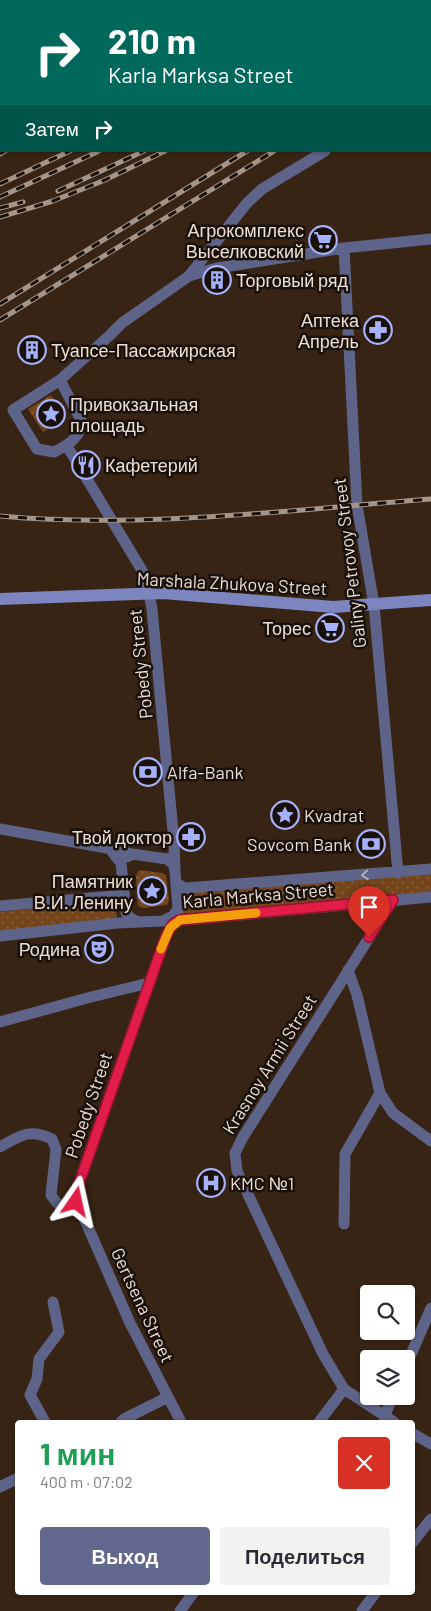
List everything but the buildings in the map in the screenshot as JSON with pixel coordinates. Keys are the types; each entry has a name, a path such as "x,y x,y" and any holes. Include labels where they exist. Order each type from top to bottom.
{"main road":[{"name":"Marshala Zhukova Street","path":"0,599 163,593 333,607 431,600"}],"street":[{"path":"60,380 83,424 78,437 67,446 54,452 37,449 13,410 60,380 122,323 189,276 248,203 262,189 323,152"},
{"path":"189,276 225,267 344,248 431,239"},
{"name":"Galiny Petrovoy Street","path":"344,248 357,505 374,605 398,873"},
{"name":"Pobedy Street","path":"67,446 146,577 150,593 171,856"},
{"path":"0,828 132,854 171,856 176,877 170,922"},
{"path":"110,849 118,858 122,869 126,913 136,921"},
{"path":"122,869 124,859 132,854"},
{"name":"Karla Marksa Street","path":"176,877 181,886 186,888 431,869"},
{"path":"0,906 124,895"},
{"name":"Karla Marksa Street","path":"0,936 136,921 170,922 431,897"},
{"name":"Krasnoy Armii Street","path":"389,1420 344,1389 323,1354 238,1171 235,1152 393,900"},
{"path":"118,923 126,913"},
{"name":"Pobedy Street","path":"76,1202 77,1189 170,922"},
{"path":"348,970 357,995 380,1093 393,1114 431,1141"},
{"path":"0,1022 149,983"},
{"path":"344,1224 345,1154 380,1093"},
{"path":"0,1147 23,1135 37,1132 52,1139 56,1149 51,1194 57,1203 62,1206 76,1202"},
{"name":"Gertsena Street","path":"76,1202 130,1323 180,1420"},
{"path":"44,1420 30,1396 37,1379 39,1359 59,1332 53,1302"},
{"path":"413,1350 431,1308"},
{"path":"321,1420 344,1389"},
{"path":"123,1420 168,1397"},
{"path":"389,1420 392,1405"},
{"path":"415,1436 431,1444"},
{"path":"0,1487 15,1480"},
{"path":"415,1539 431,1519"},
{"path":"180,1611 192,1595"},
{"path":"362,1611 374,1595"}],"shaded area":[{"path":"51,395 66,418 43,432 28,409"},
{"path":"139,870 166,875 169,900 167,905 143,908 138,906 136,876","holes":["159,882 160,897 145,898 144,883"]},
{"path":"431,872 431,894 182,917 181,891"},
{"path":"113,900 117,916 112,922 0,935 0,912"}],"railway":[{"path":"0,184 68,152"},
{"path":"0,197 97,152"},
{"path":"58,191 142,152"},
{"path":"0,217 53,201 105,180 163,152"},
{"path":"0,304 245,152"},
{"path":"0,320 272,152"},
{"path":"0,208 23,202"},
{"path":"0,516 54,519 162,519 270,513 431,499"}],"slow traffic":[{"path":"161,949 170,928 180,920 256,913"}],"place":[{"name":"Агрокомплекс Выселковский","path":"323,240"},
{"name":"Торговый ряд","path":"217,280"},
{"name":"Аптека Апрель","path":"378,330"},
{"name":"Туапсе-Пассажирская","path":"32,350"},
{"name":"Привокзальная площадь","path":"51,414"},
{"name":"Кафетерий","path":"86,465"},
{"name":"Торес","path":"330,628"},
{"name":"Alfa-Bank","path":"148,772"},
{"name":"Kvadrat","path":"285,815"},
{"name":"Твой доктор","path":"191,837"},
{"name":"Sovcom Bank","path":"371,844"},
{"name":"Памятник В.И. Ленину","path":"152,891"},
{"name":"Родина","path":"99,949"},
{"name":"KMC №1","path":"211,1183"}],"route":[{"path":"76,1202 77,1189 119,1067 166,936 173,924 180,920 393,900 369,937"}]}
